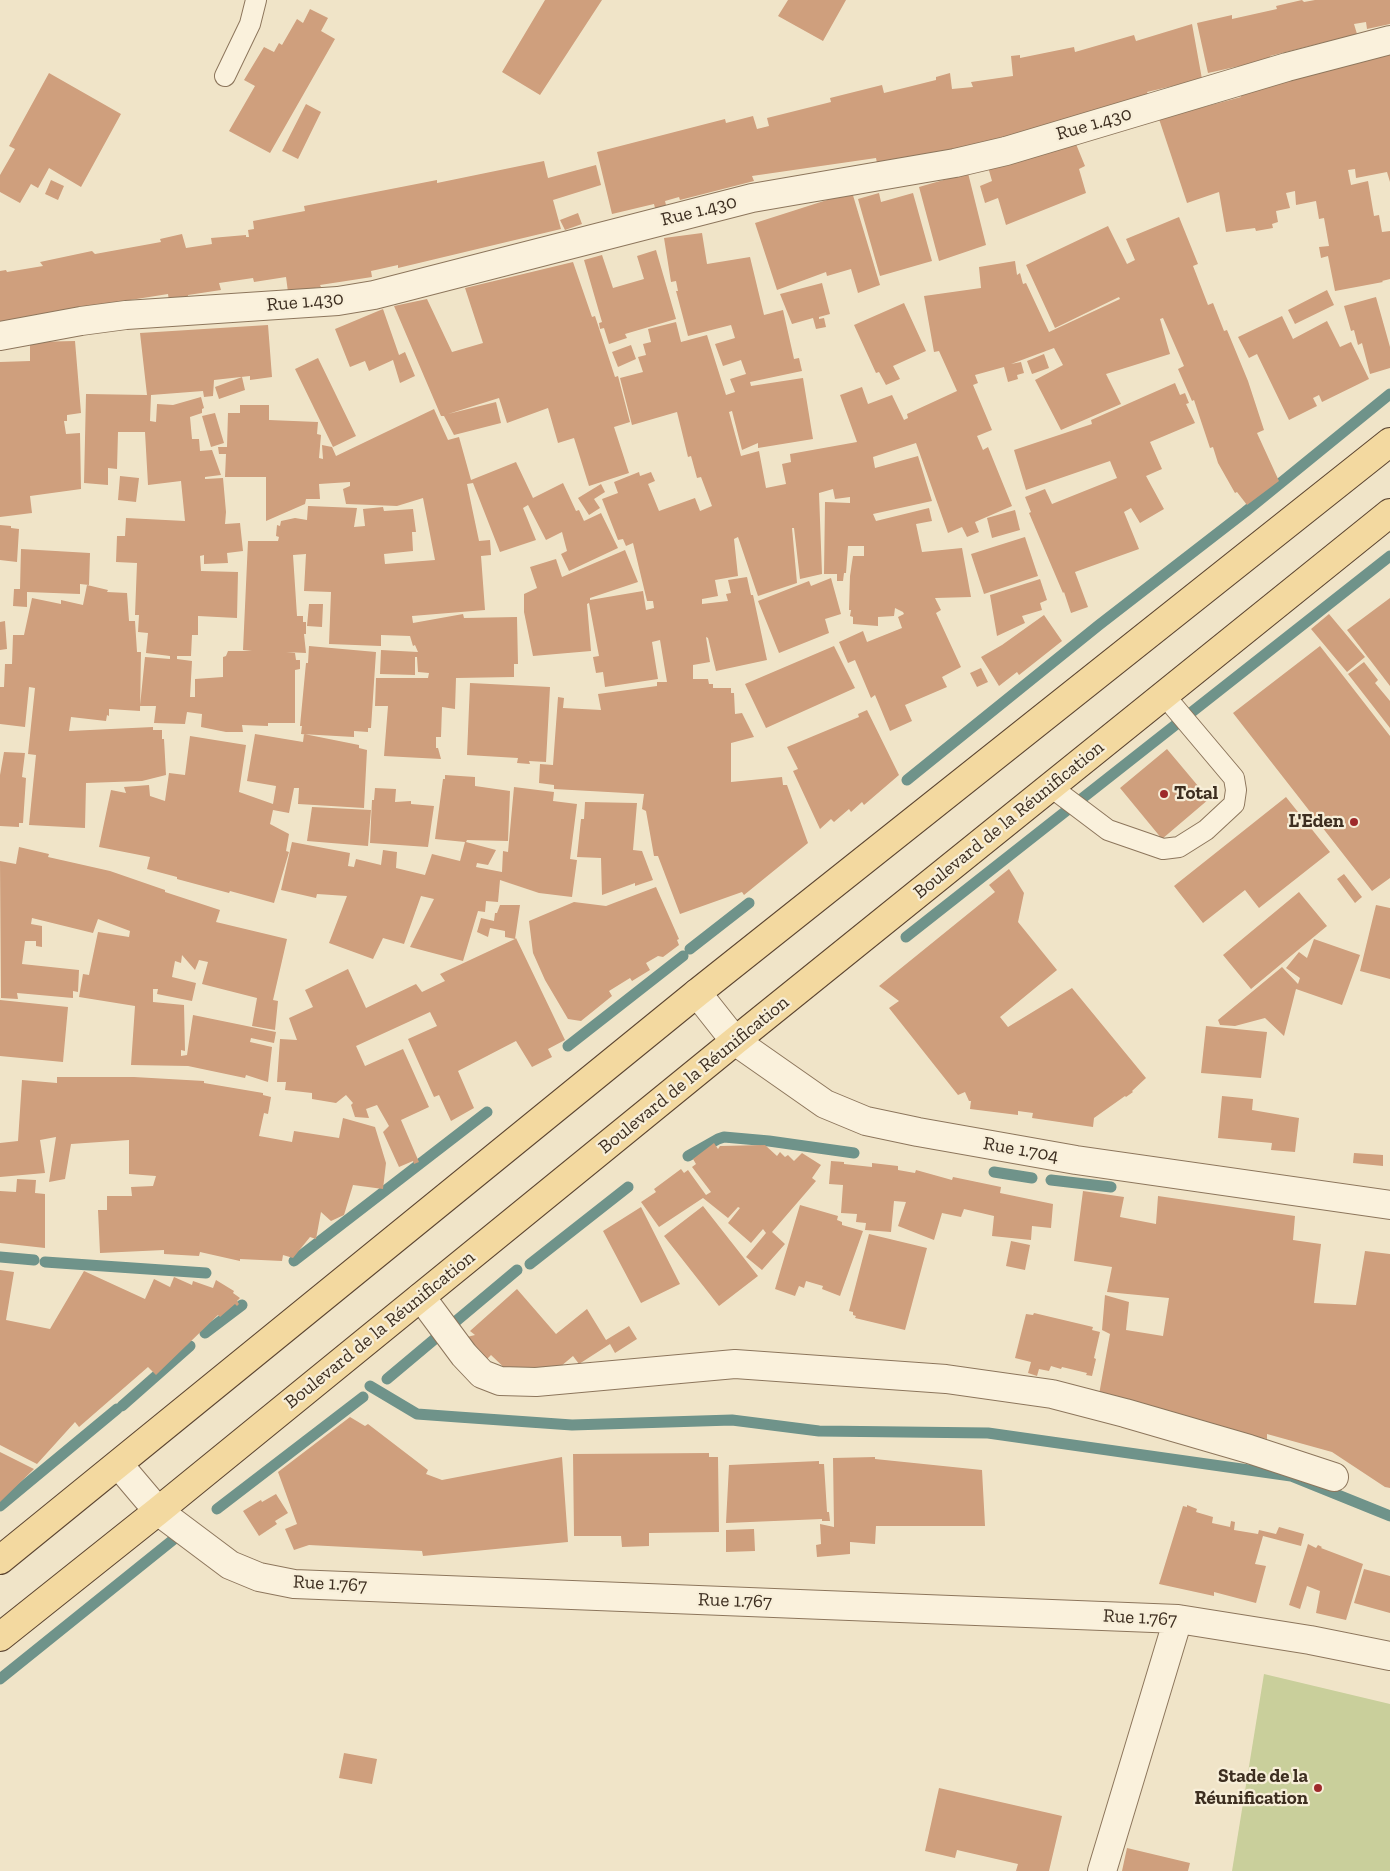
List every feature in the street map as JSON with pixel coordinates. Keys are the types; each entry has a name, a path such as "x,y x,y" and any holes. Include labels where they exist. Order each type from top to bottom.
{"main road":[{"path":"0,1560 697,993 1390,442"},
{"name":"Boulevard de la Réunification","path":"0,1637 1390,513"}],"street":[{"name":"Rue 1.430","path":"0,336 126,315 338,301 374,295 752,198 963,161 1287,67 1390,40"},
{"name":"Rue 1.704","path":"697,993 735,1041 825,1104 866,1121 1076,1160 1390,1206"},
{"path":"421,1297 464,1356 482,1374 500,1381 536,1382 735,1364 946,1379 1052,1394 1250,1449 1334,1477"},
{"name":"Rue 1.767","path":"119,1465 158,1511 230,1565 259,1577 294,1584 1178,1619 1310,1640 1390,1656"},
{"path":"1102,1871 1178,1619"}],"lane":[{"path":"226,76 250,24 256,0"},
{"path":"1051,787 1108,830 1162,849 1179,847 1206,830 1234,804 1236,790 1234,778 1164,695"}],"green space":[{"name":"Stade de la Réunification","path":"1264,1674 1390,1704 1390,1871 1232,1871"}],"building":[{"path":"545,0 602,0 540,95 502,72"},
{"path":"788,0 846,0 823,41 778,16"},
{"path":"1302,0 1304,2 1315,0 1390,0 1390,24 1367,29 1366,22 1354,24 1357,34 1270,56 1271,59 1208,73 1197,23 1232,15 1232,19 1277,9 1276,6"},
{"path":"310,9 328,18 321,31 335,39 270,153 229,131 255,86 244,80 264,47 274,52 279,43 282,45 297,19 303,23"},
{"path":"1192,24 1202,79 1147,92 1149,97 1021,139 942,151 943,157 877,163 876,158 752,176 754,181 680,200 679,197 665,201 667,209 656,212 654,204 612,214 597,152 725,119 726,123 753,116 757,129 769,126 767,118 831,102 830,98 882,85 884,93 936,80 936,77 950,73 952,89 973,87 971,82 1013,76 1011,56 1020,55 1020,58 1074,47 1075,52 1134,35 1136,41"},
{"path":"1390,50 1390,182 1387,172 1356,178 1355,169 1348,170 1351,185 1368,181 1374,216 1379,215 1382,232 1390,231 1390,279 1335,291 1328,256 1321,258 1319,247 1329,246 1324,218 1319,219 1316,201 1296,205 1295,191 1286,193 1290,208 1276,211 1278,222 1272,224 1273,228 1256,231 1255,228 1226,232 1219,192 1187,203 1159,119 1241,97 1239,88"},
{"path":"49,73 121,114 81,187 49,168 38,188 31,184 20,203 0,192 0,175 15,149 9,146"},
{"path":"306,104 321,112 298,159 282,151"},
{"path":"1076,144 1085,166 1079,169 1086,193 1006,225 998,198 985,203 980,186 992,181 988,167"},
{"path":"544,161 548,178 596,165 601,185 553,200 561,229 398,268 398,265 371,271 372,277 320,285 321,287 288,292 286,277 254,282 253,278 219,283 221,290 188,295 188,299 169,301 168,294 48,313 0,324 0,271 6,270 7,272 43,266 40,262 92,251 95,254 161,242 160,239 182,234 186,248 212,244 211,238 246,235 246,237 249,237 248,230 254,229 253,221 305,211 304,206 437,180 437,183"},
{"path":"968,173 986,245 939,261 919,187"},
{"path":"51,180 64,186 58,200 45,194"},
{"path":"852,192 880,285 858,293 851,269 827,276 826,272 777,290 755,223"},
{"path":"879,193 881,202 913,193 932,261 880,276 858,199"},
{"path":"578,213 582,224 565,230 560,220"},
{"path":"1179,217 1198,264 1193,266 1208,305 1213,303 1224,331 1227,330 1248,381 1264,430 1257,433 1279,481 1247,505 1237,492 1235,493 1218,463 1213,447 1210,448 1194,400 1192,401 1178,369 1184,366 1163,318 1160,319 1170,354 1106,374 1121,404 1061,430 1035,380 1063,365 1054,348 1011,364 1021,362 1024,373 1017,375 1018,379 1008,382 1004,367 975,375 978,383 973,385 992,430 977,436 983,450 988,447 1012,506 975,522 979,532 967,537 962,527 948,533 916,443 873,457 875,468 918,456 932,501 873,514 876,521 929,508 932,521 916,524 922,552 962,548 971,597 935,598 941,610 936,613 961,667 942,677 947,687 905,705 912,721 890,731 875,695 871,698 855,660 848,663 839,642 863,631 867,642 902,628 898,617 904,614 895,608 894,616 878,617 878,626 853,624 853,617 850,616 851,610 849,610 850,576 853,556 864,556 864,546 848,546 846,573 844,573 843,581 837,581 837,574 824,574 825,502 850,503 850,497 835,499 833,489 819,493 822,574 800,579 794,528 792,528 797,583 758,596 738,537 734,539 738,576 715,580 718,596 702,599 702,604 728,601 726,594 731,593 728,580 747,577 751,595 753,595 767,660 716,671 708,638 706,637 710,662 693,665 693,679 708,679 709,684 713,684 713,688 731,688 731,693 734,693 735,714 742,713 754,737 731,743 731,782 782,777 783,785 787,785 808,843 744,895 742,892 680,914 658,856 654,856 646,811 642,809 644,794 554,789 554,785 539,783 540,764 553,765 558,697 564,698 563,708 601,710 598,694 657,686 657,682 667,682 660,640 652,642 658,679 605,687 603,672 596,673 593,657 599,656 589,603 587,604 591,651 533,656 524,612 524,594 537,588 530,567 556,559 562,577 625,550 638,582 590,598 590,600 643,591 646,610 654,608 653,601 647,601 633,543 626,546 623,539 618,540 602,499 618,493 614,482 639,472 640,476 651,472 655,481 648,484 659,511 695,498 700,511 712,506 701,477 697,478 691,456 688,457 677,412 632,425 620,378 643,372 638,357 646,355 643,344 651,342 648,329 676,322 681,342 707,335 726,395 735,392 730,379 746,374 741,360 723,366 715,344 735,338 731,325 688,336 676,291 678,291 676,281 671,282 664,238 702,233 707,264 750,257 764,315 783,310 794,359 799,358 802,371 750,382 751,386 803,378 813,439 758,448 758,443 742,450 732,411 729,412 741,456 759,451 766,488 786,484 782,464 791,462 790,454 857,442 840,395 862,387 868,404 892,395 904,420 908,418 907,414 957,391 939,351 934,352 924,296 981,288 979,267 1015,261 1017,275 1020,273 1023,284 1026,283 1049,332 1120,299 1119,297 1055,328 1026,265 1108,226 1127,264 1135,260 1126,239"},
{"path":"656,250 676,319 625,334 627,338 609,344 604,328 600,329 599,323 602,322 584,260 602,255 613,288 644,279 637,256"},
{"path":"573,262 592,317 595,316 615,377 618,376 630,422 614,427 629,473 589,486 574,438 558,443 548,408 507,423 499,398 448,414 496,402 501,423 454,435 444,416 441,416 394,306 427,299 452,352 483,343 465,288"},
{"path":"822,283 830,314 819,317 819,319 824,318 826,327 816,329 813,318 792,324 780,294"},
{"path":"1327,290 1334,305 1295,324 1288,310"},
{"path":"1376,297 1390,347 1390,368 1370,374 1362,343 1358,345 1354,330 1351,331 1344,306"},
{"path":"904,303 926,351 893,366 900,379 886,385 879,372 876,373 854,325"},
{"path":"383,309 399,355 405,352 415,376 400,383 393,360 369,371 365,361 350,367 335,329"},
{"path":"1282,316 1293,339 1327,321 1340,347 1351,342 1369,379 1322,402 1319,395 1313,398 1317,406 1289,420 1257,354 1249,358 1238,337"},
{"path":"268,325 272,377 250,380 250,376 214,380 213,396 204,397 203,391 151,395 150,421 156,422 157,404 173,405 201,397 204,408 202,413 190,417 192,439 199,439 200,451 212,450 221,475 205,477 205,479 223,478 226,512 225,524 240,523 243,551 227,553 228,563 204,564 204,555 200,556 201,571 238,572 237,618 198,616 198,635 192,635 191,656 177,656 177,659 192,661 190,697 195,697 195,679 223,677 223,657 226,656 228,651 252,651 243,650 248,541 278,541 279,537 276,536 277,525 280,526 281,521 295,518 307,520 308,506 357,508 354,527 365,526 363,509 383,507 384,511 413,509 416,532 412,532 413,551 384,554 385,564 435,560 423,498 397,506 346,504 343,489 350,486 350,482 319,484 320,499 306,499 305,504 266,521 266,477 225,477 226,454 219,454 218,447 227,447 228,413 240,413 240,405 269,405 269,420 318,422 317,434 321,435 319,458 323,459 322,445 332,447 336,456 434,409 448,440 459,437 471,480 516,462 533,498 563,483 576,511 579,510 584,521 601,513 618,548 569,571 561,554 567,551 562,532 546,540 528,505 523,508 536,540 500,552 473,483 467,484 479,541 490,540 491,555 481,556 485,610 412,616 413,623 463,614 464,618 517,617 518,664 514,664 514,677 456,678 455,709 442,707 441,737 436,737 436,748 438,748 441,759 384,756 388,706 375,706 376,678 428,678 429,673 418,672 417,657 415,657 415,675 380,674 381,650 418,652 415,645 413,646 410,636 381,635 381,646 329,644 331,592 304,591 306,554 293,555 297,616 303,616 303,622 306,622 306,634 304,634 306,653 286,652 295,653 296,660 300,660 300,669 295,670 295,723 268,723 268,726 242,725 243,732 226,732 201,727 202,714 187,712 185,724 154,723 156,706 140,706 145,657 170,659 170,656 146,653 148,633 138,632 139,615 135,615 137,563 116,562 117,536 125,536 126,518 185,521 181,481 148,485 145,432 118,432 117,469 108,468 108,485 84,483 86,394 147,395 140,333"},
{"path":"75,341 81,413 67,415 67,421 64,421 66,434 80,433 81,489 30,496 32,513 0,517 0,362 30,361 30,342"},
{"path":"631,345 636,359 618,367 612,352"},
{"path":"1044,354 1049,368 1032,374 1027,361"},
{"path":"318,358 356,436 333,447 295,369"},
{"path":"242,377 245,390 219,399 215,387"},
{"path":"1175,383 1180,395 1185,393 1189,403 1186,404 1195,423 1150,442 1162,469 1146,476 1164,509 1140,523 1131,508 1124,512 1139,549 1075,572 1088,607 1071,613 1064,592 1029,513 1031,512 1025,497 1045,489 1052,504 1117,478 1110,461 1026,490 1014,450 1092,424 1091,420"},
{"path":"215,413 224,443 211,447 202,416"},
{"path":"120,476 139,478 136,502 118,500"},
{"path":"601,484 605,492 594,499 600,508 589,515 578,498"},
{"path":"1015,510 1020,530 992,538 987,518"},
{"path":"0,525 19,529 17,562 0,560"},
{"path":"1025,537 1038,576 984,594 971,554"},
{"path":"21,549 90,553 89,585 80,584 80,594 27,592 27,607 13,606 14,589 20,589"},
{"path":"831,578 841,614 825,619 829,633 779,653 758,601 809,581 811,586"},
{"path":"1040,579 1047,600 1040,603 1042,610 1022,616 1025,623 997,636 990,595"},
{"path":"87,585 108,590 107,592 127,593 129,621 135,621 137,652 141,652 140,711 109,709 109,716 107,715 106,721 71,717 69,731 153,727 153,730 162,730 166,775 142,781 86,783 85,828 29,825 36,755 28,754 35,688 29,687 25,727 0,724 0,687 4,687 5,664 12,664 13,635 24,635 32,598 61,604 61,600 83,605"},
{"path":"1390,598 1390,686 1347,630"},
{"path":"309,604 323,604 322,627 307,626"},
{"path":"1329,614 1365,657 1347,672 1311,629"},
{"path":"1044,615 1062,641 1019,675 1017,672 999,686 981,657 1002,645"},
{"path":"5,621 7,649 0,650 0,622"},
{"path":"309,646 376,652 371,728 368,728 368,732 354,731 354,737 301,734 302,726 300,726"},
{"path":"834,646 855,688 766,728 745,684"},
{"name":"L'Eden","path":"1320,646 1390,736 1390,878 1372,891 1233,713"},
{"path":"1364,662 1378,680 1375,683 1390,701 1390,728 1348,674"},
{"path":"981,668 988,682 977,687 970,673"},
{"path":"470,683 550,687 546,762 529,761 530,764 517,763 518,758 467,755"},
{"path":"867,710 899,775 864,805 862,802 851,812 849,809 834,822 831,819 820,829 793,771 798,769 787,747 859,717 858,714"},
{"path":"255,734 303,742 304,734 359,745 359,748 367,750 364,808 298,804 299,788 294,788 289,813 273,810 270,824 289,834 286,851 289,852 274,903 177,879 177,877 147,869 150,857 99,847 111,790 126,793 124,787 149,785 150,796 165,801 169,773 185,775 190,736 246,745 239,792 273,804 276,786 247,781"},
{"name":"Total","path":"1167,749 1209,799 1162,839 1120,788"},
{"path":"4,752 25,753 22,777 26,778 23,823 19,823 19,827 0,826 0,775"},
{"path":"445,775 475,777 475,786 510,791 508,841 467,840 466,842 496,850 488,865 477,863 476,867 502,872 503,851 508,852 514,787 554,792 553,801 577,804 570,859 577,860 572,897 539,893 500,880 498,902 486,901 485,912 478,911 463,961 410,947 434,899 421,896 404,944 383,938 373,959 329,943 347,896 317,894 316,898 281,890 292,842 350,853 348,866 354,867 356,859 381,865 383,850 397,852 396,868 425,875 432,854 460,861 465,842 435,839"},
{"path":"375,788 396,789 395,802 411,801 411,804 434,806 428,847 370,843 372,800 374,800"},
{"path":"1286,797 1330,852 1259,908 1245,890 1203,923 1174,886"},
{"path":"585,802 637,803 633,850 642,851 653,880 635,886 635,883 602,895 601,858 577,857 581,819 584,819"},
{"path":"312,807 371,810 368,846 307,841"},
{"path":"19,847 49,854 48,857 110,871 220,910 216,922 287,939 273,1000 278,1001 275,1030 252,1026 257,998 202,984 208,962 199,960 195,970 182,955 181,963 175,961 172,977 196,983 192,1001 157,994 158,989 153,989 153,1002 184,1005 185,1051 181,1050 181,1056 187,1055 193,1015 276,1032 274,1043 251,1038 250,1042 272,1047 268,1082 246,1075 245,1078 188,1066 131,1065 135,1006 79,997 83,974 89,975 98,932 129,937 130,931 98,919 93,933 32,918 31,924 42,926 42,947 36,946 36,941 25,941 22,964 79,970 78,992 73,991 73,998 17,993 18,999 1,998 0,861 16,864"},
{"path":"1009,869 1024,893 1018,922 1057,970 1000,1017 1008,1027 1072,988 1146,1078 1133,1092 1094,1118 1093,1127 1032,1118 1033,1113 1018,1111 1018,1115 970,1109 971,1101 969,1101 965,1092 958,1095 889,1008 899,1001 879,986 995,892 989,885"},
{"path":"1344,874 1362,897 1355,903 1337,879"},
{"path":"656,887 679,939 677,940 679,945 663,957 658,956 646,963 650,970 632,981 630,978 609,991 612,996 581,1021 568,1019 545,980 533,953 529,921 574,902 606,906"},
{"path":"1299,892 1327,926 1251,989 1223,955"},
{"path":"500,905 520,905 515,939 505,937 505,931 490,928 488,937 477,932 481,918 494,921 495,913 497,913"},
{"path":"1376,905 1390,908 1390,979 1360,971"},
{"path":"515,939 565,1040 548,1049 552,1057 532,1067 516,1041 458,1071 474,1108 451,1121 439,1095 434,1097 408,1039 437,1026 430,1012 356,1046 365,1066 403,1049 429,1107 401,1120 419,1162 414,1164 413,1161 399,1167 383,1132 389,1126 377,1105 366,1109 369,1118 355,1117 351,1105 353,1103 346,1095 336,1103 312,1099 312,1093 285,1090 286,1082 277,1082 280,1039 297,1040 289,1018 313,1007 305,990 348,969 366,1008 416,984 422,992 445,981 440,974"},
{"path":"1314,939 1360,955 1342,1005 1296,989 1284,1036 1265,1018 1235,1026 1220,1025 1218,1020 1282,967 1298,984 1300,978 1286,968 1299,952 1307,958"},
{"path":"0,1000 68,1007 63,1062 0,1056"},
{"path":"1206,1026 1267,1032 1261,1078 1201,1073"},
{"path":"57,1077 134,1077 204,1081 204,1083 263,1093 263,1095 271,1097 268,1114 264,1113 259,1136 292,1142 294,1131 339,1138 343,1118 375,1127 386,1163 383,1189 353,1185 344,1215 331,1221 321,1212 316,1239 310,1237 293,1258 283,1255 282,1261 240,1259 240,1261 200,1252 199,1256 164,1254 164,1250 100,1253 98,1210 107,1210 107,1196 132,1196 131,1187 153,1186 156,1176 129,1174 129,1140 71,1144 65,1179 49,1182 56,1137 40,1140 45,1173 0,1177 0,1143 18,1141 22,1080 57,1083"},
{"path":"1222,1096 1253,1099 1252,1110 1299,1118 1295,1152 1271,1150 1272,1143 1218,1138"},
{"path":"714,1143 718,1149 720,1146 765,1145 777,1156 780,1152 785,1157 788,1155 794,1161 802,1153 821,1165 812,1178 816,1181 772,1232 785,1244 762,1270 746,1257 766,1233 763,1229 751,1243 728,1223 740,1208 738,1207 728,1218 703,1198 659,1227 641,1202 656,1192 654,1189 681,1169 684,1173 688,1170 706,1195 711,1192 692,1167 696,1164 693,1159"},
{"path":"1354,1153 1383,1155 1383,1166 1353,1163"},
{"path":"831,1161 872,1167 872,1163 898,1166 898,1170 915,1173 916,1170 952,1180 953,1177 1001,1187 1000,1193 1053,1204 1051,1228 1032,1226 1031,1240 992,1236 994,1216 964,1209 961,1217 942,1213 934,1240 898,1226 906,1202 894,1201 891,1232 865,1230 866,1223 856,1222 857,1214 841,1213 843,1185 829,1184"},
{"path":"17,1179 36,1180 35,1193 45,1194 45,1248 0,1243 0,1191 16,1192"},
{"path":"1083,1191 1124,1197 1120,1217 1156,1224 1158,1196 1295,1216 1293,1240 1321,1244 1314,1303 1356,1305 1365,1251 1390,1254 1390,1488 1385,1487 1332,1452 1267,1434 1267,1439 1177,1425 1098,1400 1110,1334 1102,1330 1105,1295 1129,1302 1126,1330 1163,1336 1169,1298 1107,1292 1112,1267 1074,1261"},
{"path":"800,1205 838,1216 837,1220 842,1222 842,1225 863,1231 840,1296 822,1289 823,1286 806,1281 804,1288 799,1286 795,1296 775,1289"},
{"path":"703,1206 758,1276 719,1306 664,1236"},
{"path":"641,1207 680,1284 641,1303 603,1231"},
{"path":"869,1234 927,1248 905,1330 855,1318 856,1316 853,1315 853,1312 849,1311"},
{"path":"1011,1241 1030,1245 1025,1270 1006,1266"},
{"path":"0,1270 14,1272 6,1320 50,1329 84,1271 145,1299 154,1279 170,1287 174,1277 192,1285 193,1281 213,1288 216,1280 234,1291 233,1293 240,1298 237,1301 239,1304 237,1306 235,1304 220,1317 218,1315 156,1375 148,1367 79,1427 75,1422 37,1464 0,1445"},
{"path":"517,1289 556,1334 587,1309 606,1340 629,1326 637,1339 615,1353 610,1344 579,1364 573,1356 554,1372 533,1372 529,1367 518,1377 514,1377 491,1355 484,1362 467,1337 475,1335 470,1331"},
{"path":"1034,1313 1093,1327 1092,1330 1100,1332 1092,1376 1086,1375 1087,1373 1051,1366 1049,1371 1039,1369 1037,1376 1028,1373 1031,1362 1015,1358 1026,1314 1033,1315"},
{"path":"350,1417 365,1426 368,1424 428,1470 426,1474 442,1480 562,1457 568,1542 423,1556 422,1551 309,1545 294,1550 285,1529 297,1524 278,1472"},
{"path":"0,1452 34,1469 0,1502"},
{"path":"709,1453 709,1457 718,1457 719,1532 649,1533 649,1546 622,1547 621,1536 574,1536 573,1454"},
{"path":"875,1457 875,1459 982,1470 985,1526 876,1526 875,1544 850,1542 850,1554 817,1557 816,1545 821,1544 820,1524 834,1527 833,1458"},
{"path":"819,1461 819,1464 824,1464 827,1512 829,1512 830,1521 822,1521 822,1519 726,1523 729,1465"},
{"path":"276,1494 288,1513 275,1521 277,1524 259,1536 243,1511 261,1500 262,1502"},
{"path":"1187,1505 1197,1509 1196,1512 1213,1517 1212,1523 1230,1527 1231,1521 1235,1522 1234,1530 1258,1534 1259,1530 1276,1534 1279,1527 1304,1534 1301,1546 1263,1536 1255,1564 1266,1566 1256,1603 1214,1592 1214,1596 1159,1584 1183,1506 1187,1507"},
{"path":"754,1529 755,1551 726,1552 726,1530"},
{"path":"1308,1544 1316,1548 1318,1545 1321,1548 1363,1564 1346,1620 1316,1613 1320,1591 1307,1586 1300,1609 1289,1605"},
{"path":"1364,1569 1390,1576 1390,1613 1354,1603"},
{"path":"344,1753 377,1759 372,1784 339,1778"},
{"path":"939,1788 1062,1816 1049,1871 1016,1871 1018,1864 957,1850 955,1858 925,1851"},
{"path":"1127,1848 1190,1863 1188,1871 1122,1871"}],"waterway":[{"path":"907,780 1099,625 1245,512 1390,394"},
{"path":"906,937 1390,556"},
{"path":"690,949 749,903"},
{"path":"568,1046 683,956"},
{"path":"294,1261 487,1112"},
{"path":"688,1156 724,1137 769,1141 854,1153"},
{"path":"994,1172 1032,1178"},
{"path":"1051,1180 1111,1187"},
{"path":"530,1264 628,1187"},
{"path":"0,1257 34,1260"},
{"path":"45,1262 206,1273"},
{"path":"387,1379 517,1270"},
{"path":"205,1333 242,1305"},
{"path":"122,1406 190,1346"},
{"path":"370,1386 417,1414 572,1425 732,1420 819,1431 988,1433 1291,1476 1390,1516"},
{"path":"217,1509 363,1397"},
{"path":"0,1506 117,1409"},
{"path":"0,1679 184,1531"}],"place":[{"name":"Total","path":"1164,794"},
{"name":"L'Eden","path":"1354,822"},
{"name":"Stade de la Réunification","path":"1318,1788"}]}
